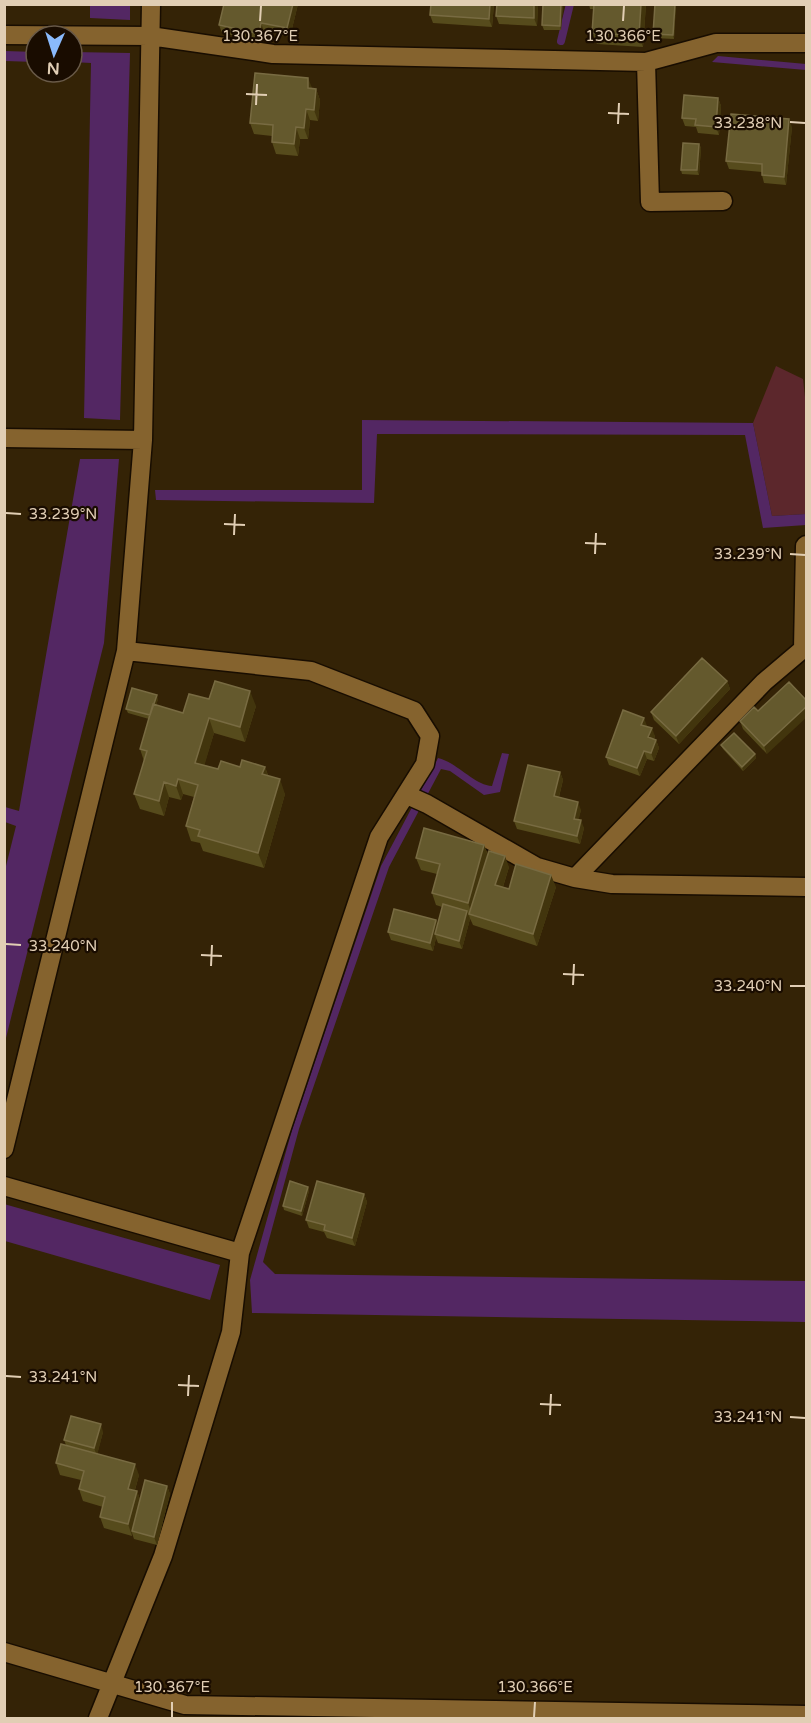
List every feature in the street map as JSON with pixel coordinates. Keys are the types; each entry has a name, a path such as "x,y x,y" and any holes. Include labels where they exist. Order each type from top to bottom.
{"street":[{"path":"4,1149 126,651 143,440 151,4"},
{"path":"4,35 150,36 273,54 646,62 716,43 807,43"},
{"path":"646,62 650,202 723,201"},
{"path":"4,438 143,440"},
{"path":"575,878 764,682 803,649 805,546 807,545"},
{"path":"98,1719 163,1556 231,1332 240,1253 380,837 425,764 430,736 414,711 310,671 126,651"},
{"path":"407,795 427,804 537,867 575,878 612,884 807,887"},
{"path":"4,1186 240,1253"},
{"path":"4,1652 185,1705 807,1715"}],"shaded area":[{"path":"90,5 130,5 130,20 90,18"},
{"path":"5,51 24,52 24,62 5,61"},
{"path":"84,52 130,53 120,420 84,418 91,63 84,63"},
{"path":"718,56 806,64 806,70 712,62"},
{"path":"776,366 803,379 806,406 806,514 772,516 753,423"},
{"path":"362,420 753,423 772,516 806,514 806,525 763,528 745,435 377,434 374,503 156,500 155,490 362,490"},
{"path":"80,459 119,459 104,643 5,1042 4,874 16,826 5,822 5,807 19,811"},
{"path":"502,753 509,754 500,792 484,795 450,771 441,769 389,867 299,1129 263,1262 275,1274 806,1281 806,1322 252,1313 250,1280 292,1130 381,866 438,758 452,764 479,782 492,786"},
{"path":"4,1204 220,1265 210,1300 5,1241"}],"building":[{"path":"224,4 293,4 287,28 261,23 259,34 219,25"},
{"path":"431,4 490,4 489,19 430,15"},
{"path":"497,4 534,4 534,18 496,16"},
{"path":"543,4 561,4 560,26 542,25"},
{"path":"594,4 641,4 639,36 592,33"},
{"path":"655,4 675,4 673,35 653,34"},
{"path":"255,73 308,78 308,88 316,89 314,110 306,109 304,128 296,127 294,144 272,142 273,125 250,123"},
{"path":"684,95 718,98 716,127 695,125 696,119 682,118"},
{"path":"731,114 789,119 784,177 762,175 762,164 726,161"},
{"path":"683,143 699,144 697,170 681,170"},
{"path":"702,658 727,681 676,736 651,712"},
{"path":"215,681 250,691 240,727 209,718 195,763 218,769 221,761 240,767 242,760 265,767 262,774 280,779 258,853 198,836 200,830 186,826 198,785 178,779 176,786 164,782 159,801 134,794 147,751 140,749 153,704 183,713 189,694 209,699"},
{"path":"789,682 807,701 807,706 764,746 740,721 754,707 758,711"},
{"path":"132,688 157,695 150,715 126,709"},
{"path":"623,710 644,718 641,725 652,728 648,737 656,740 651,753 644,751 637,768 606,757"},
{"path":"734,733 755,754 742,767 721,745"},
{"path":"528,765 560,772 554,796 578,802 574,819 581,820 577,836 514,821"},
{"path":"424,828 484,845 468,903 432,893 440,864 416,858"},
{"path":"489,851 505,856 495,885 509,889 516,864 551,875 533,934 469,914"},
{"path":"443,904 467,911 459,941 435,934"},
{"path":"394,909 436,920 430,943 388,932"},
{"path":"290,1181 308,1187 301,1211 283,1206"},
{"path":"317,1181 364,1194 352,1238 324,1230 325,1225 306,1220"},
{"path":"71,1416 101,1424 94,1448 64,1440"},
{"path":"61,1444 135,1464 128,1489 137,1491 128,1524 100,1517 105,1497 79,1489 84,1471 56,1463"},
{"path":"145,1480 167,1486 154,1537 132,1531"}],"waterway":[{"path":"561,41 570,4"}]}
